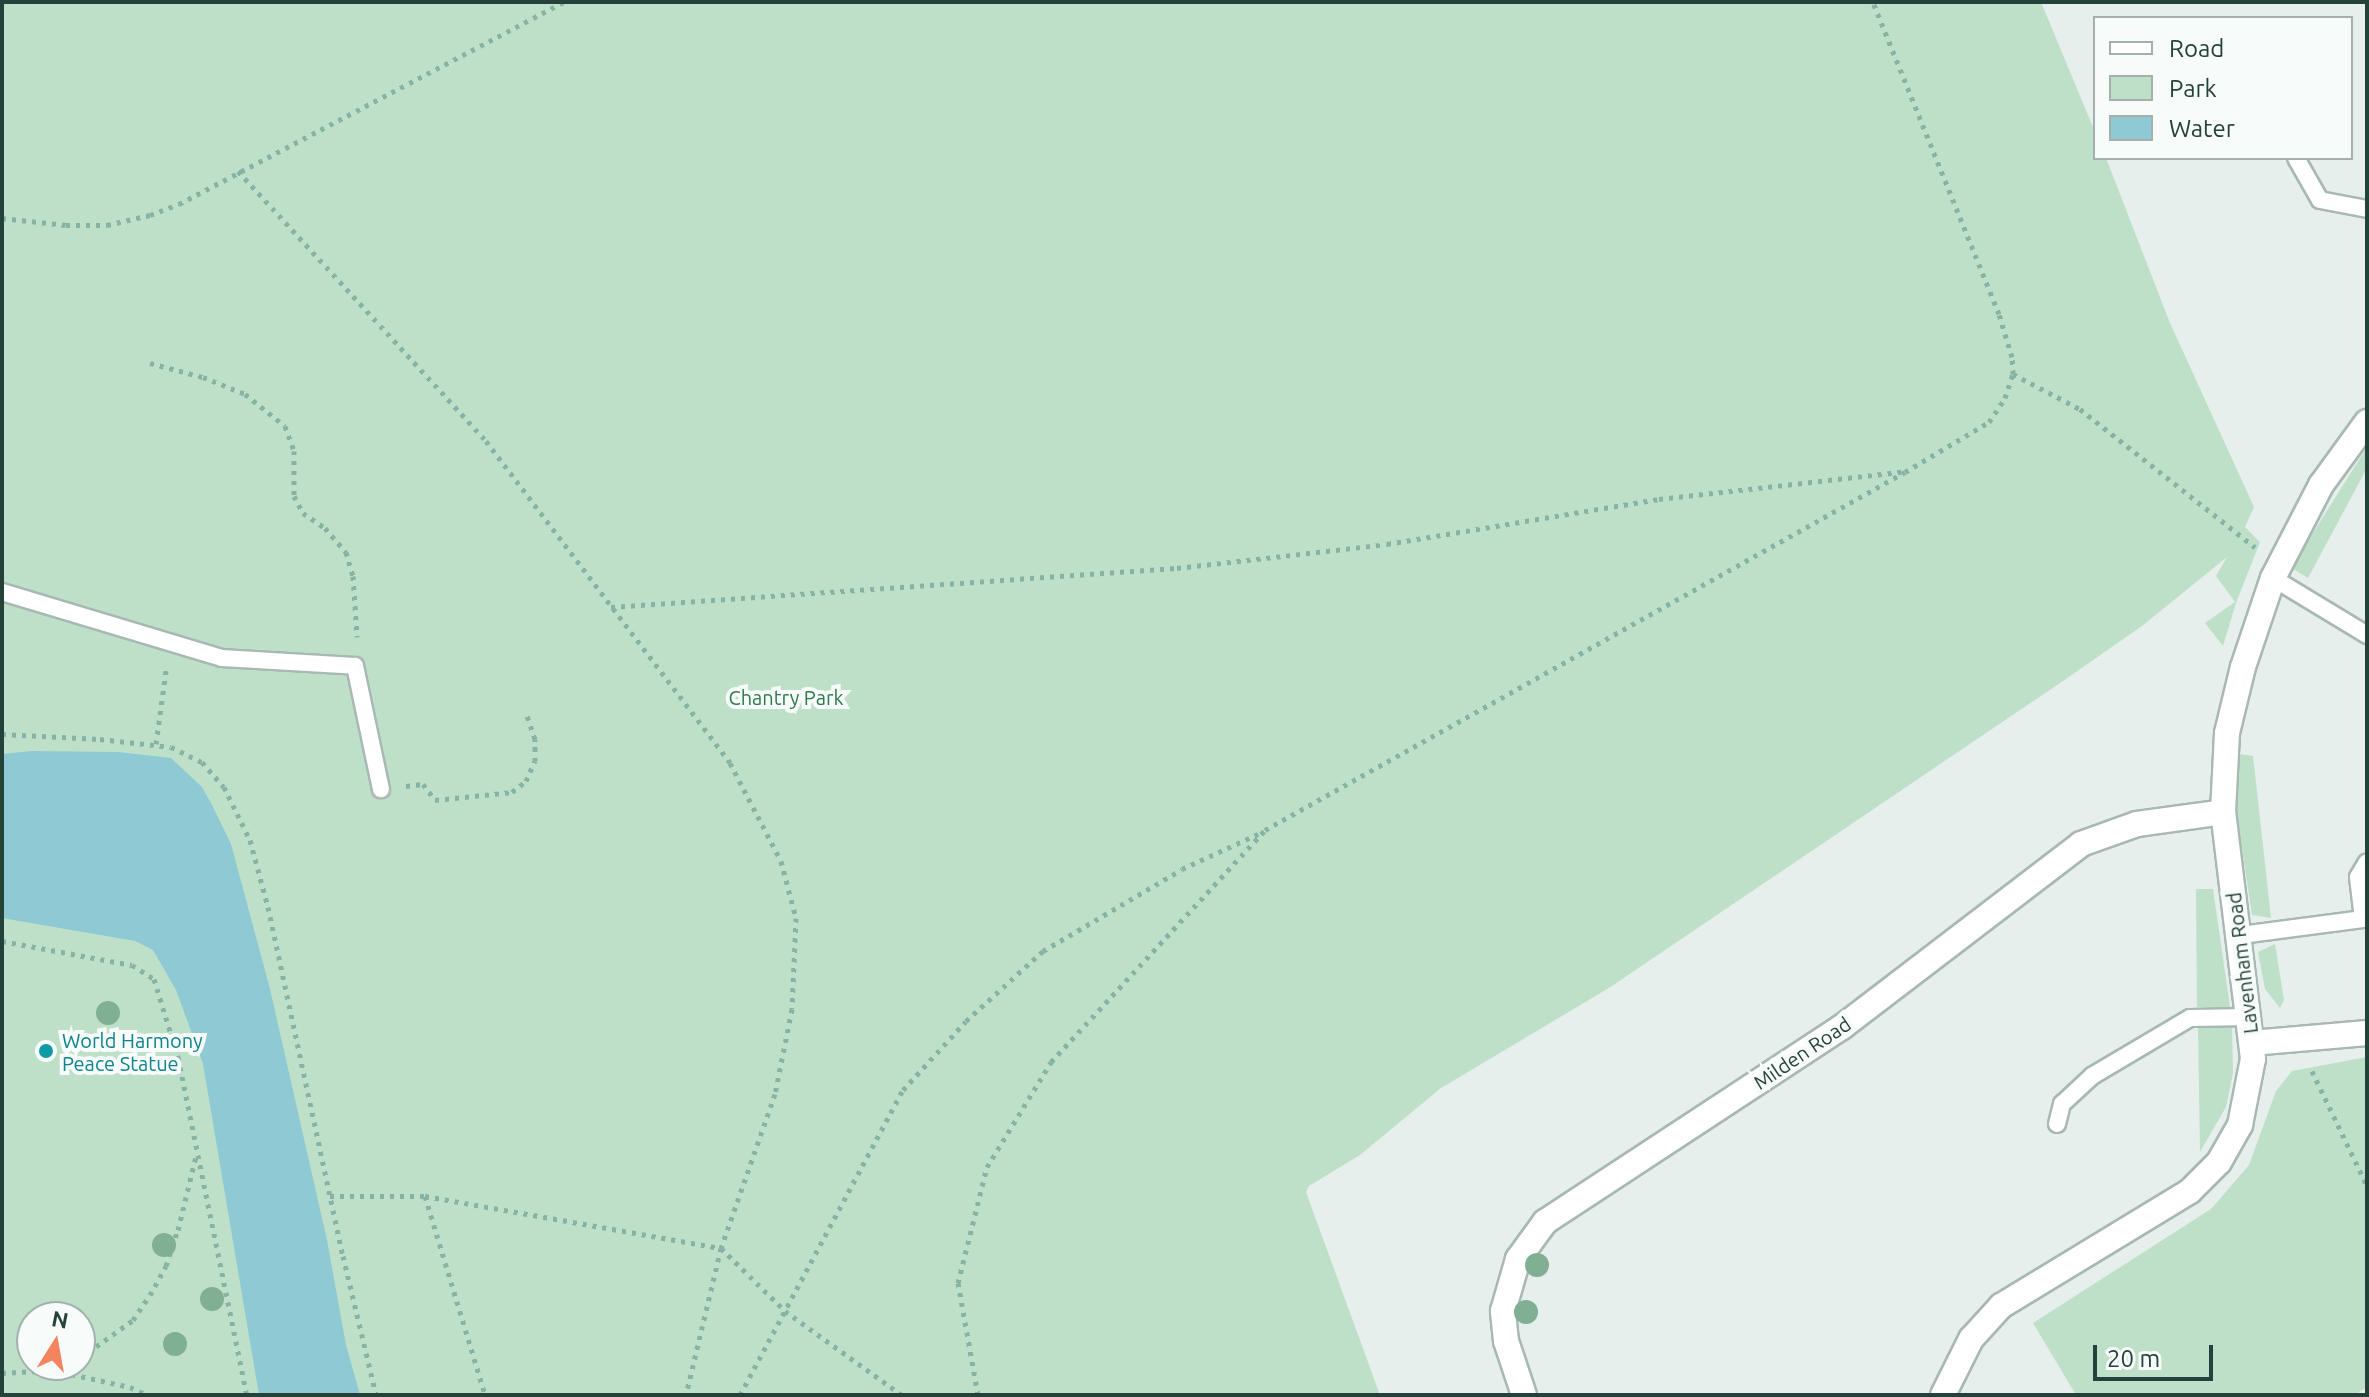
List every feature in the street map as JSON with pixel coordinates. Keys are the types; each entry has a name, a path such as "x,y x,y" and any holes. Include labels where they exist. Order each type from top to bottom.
{"street":[{"name":"Lavenham Road","path":"1943,1395 1971,1339 2001,1306 2181,1197 2209,1175 2225,1154 2244,1114 2251,1082 2252,1043 2241,935 2223,812 2222,770 2232,707 2273,578 2321,485 2367,422"},
{"name":"Milden Road","path":"1524,1395 1506,1341 1503,1311 1518,1259 1545,1222 1842,1027 2081,844 2137,824 2223,812"},
{"path":"2252,1043 2367,1033"}],"lane":[{"path":"2297,160 2320,200 2367,209"},
{"path":"2273,578 2367,635"},
{"path":"2,592 222,658 355,666 381,789"},
{"path":"2241,935 2363,919 2358,877 2367,862"},
{"path":"2057,1124 2062,1104 2092,1076 2190,1018 2250,1017"}],"path":[{"path":"2,218 66,225 107,225 179,204 564,2"},
{"path":"740,1395 903,1090 966,1021 1043,951 1182,869 1265,830 1989,422 2005,398 2013,374 2012,357 1999,314 1873,2"},
{"path":"238,171 486,441 730,763 781,861 796,918 792,1009 775,1094 721,1248 686,1395"},
{"path":"150,363 203,377 245,394 285,426 294,451 294,496 303,513 325,528 346,552 356,604 355,666"},
{"path":"2013,374 2080,409 2260,551"},
{"path":"610,607 1177,568 1387,544 1659,499 1905,472"},
{"path":"156,744 170,643"},
{"path":"381,789 423,784 435,800 512,792 531,773 535,761 535,739 526,713"},
{"path":"2,734 156,744 186,751 202,762 224,787 250,840 268,907 376,1395"},
{"path":"978,1395 958,1283 987,1167 1051,1062 1265,830"},
{"path":"2,941 132,965 154,979 178,1057 247,1395"},
{"path":"2307,1059 2367,1186"},
{"path":"96,1347 133,1320 166,1266 178,1230 196,1152"},
{"path":"330,1196 425,1196 721,1248 785,1311 902,1395"},
{"path":"425,1196 485,1395"},
{"path":"96,1380 130,1387 147,1395"}],"green space":[{"name":"Chantry Park","path":"2,2 2041,2 2093,127 2093,160 2107,160 2170,323 2254,507 2245,527 2260,542 2223,646 2205,623 2235,602 2216,576 2227,557 2142,626 2063,681 1609,988 1441,1088 1360,1155 1309,1186 1306,1192 1380,1395 2,1395"},
{"path":"2367,447 2367,468 2308,578 2293,569"},
{"path":"2239,754 2253,756 2271,918 2252,915 2237,815"},
{"path":"2196,889 2213,889 2230,1007 2197,1007"},
{"path":"2275,944 2284,1000 2280,1008 2265,989 2258,952"},
{"path":"2232,1026 2233,1073 2226,1107 2200,1152 2198,1027"},
{"path":"2367,1057 2367,1387 2355,1395 2076,1395 2033,1323 2211,1209 2249,1165 2276,1091 2292,1071"}],"water":[{"path":"31,751 118,752 171,758 202,787 212,805 231,844 270,989 327,1240 346,1345 360,1395 259,1395 203,1064 176,990 153,950 135,941 2,918 2,754"}],"place":[{"name":"World Harmony Peace Statue","path":"46,1051"}]}
